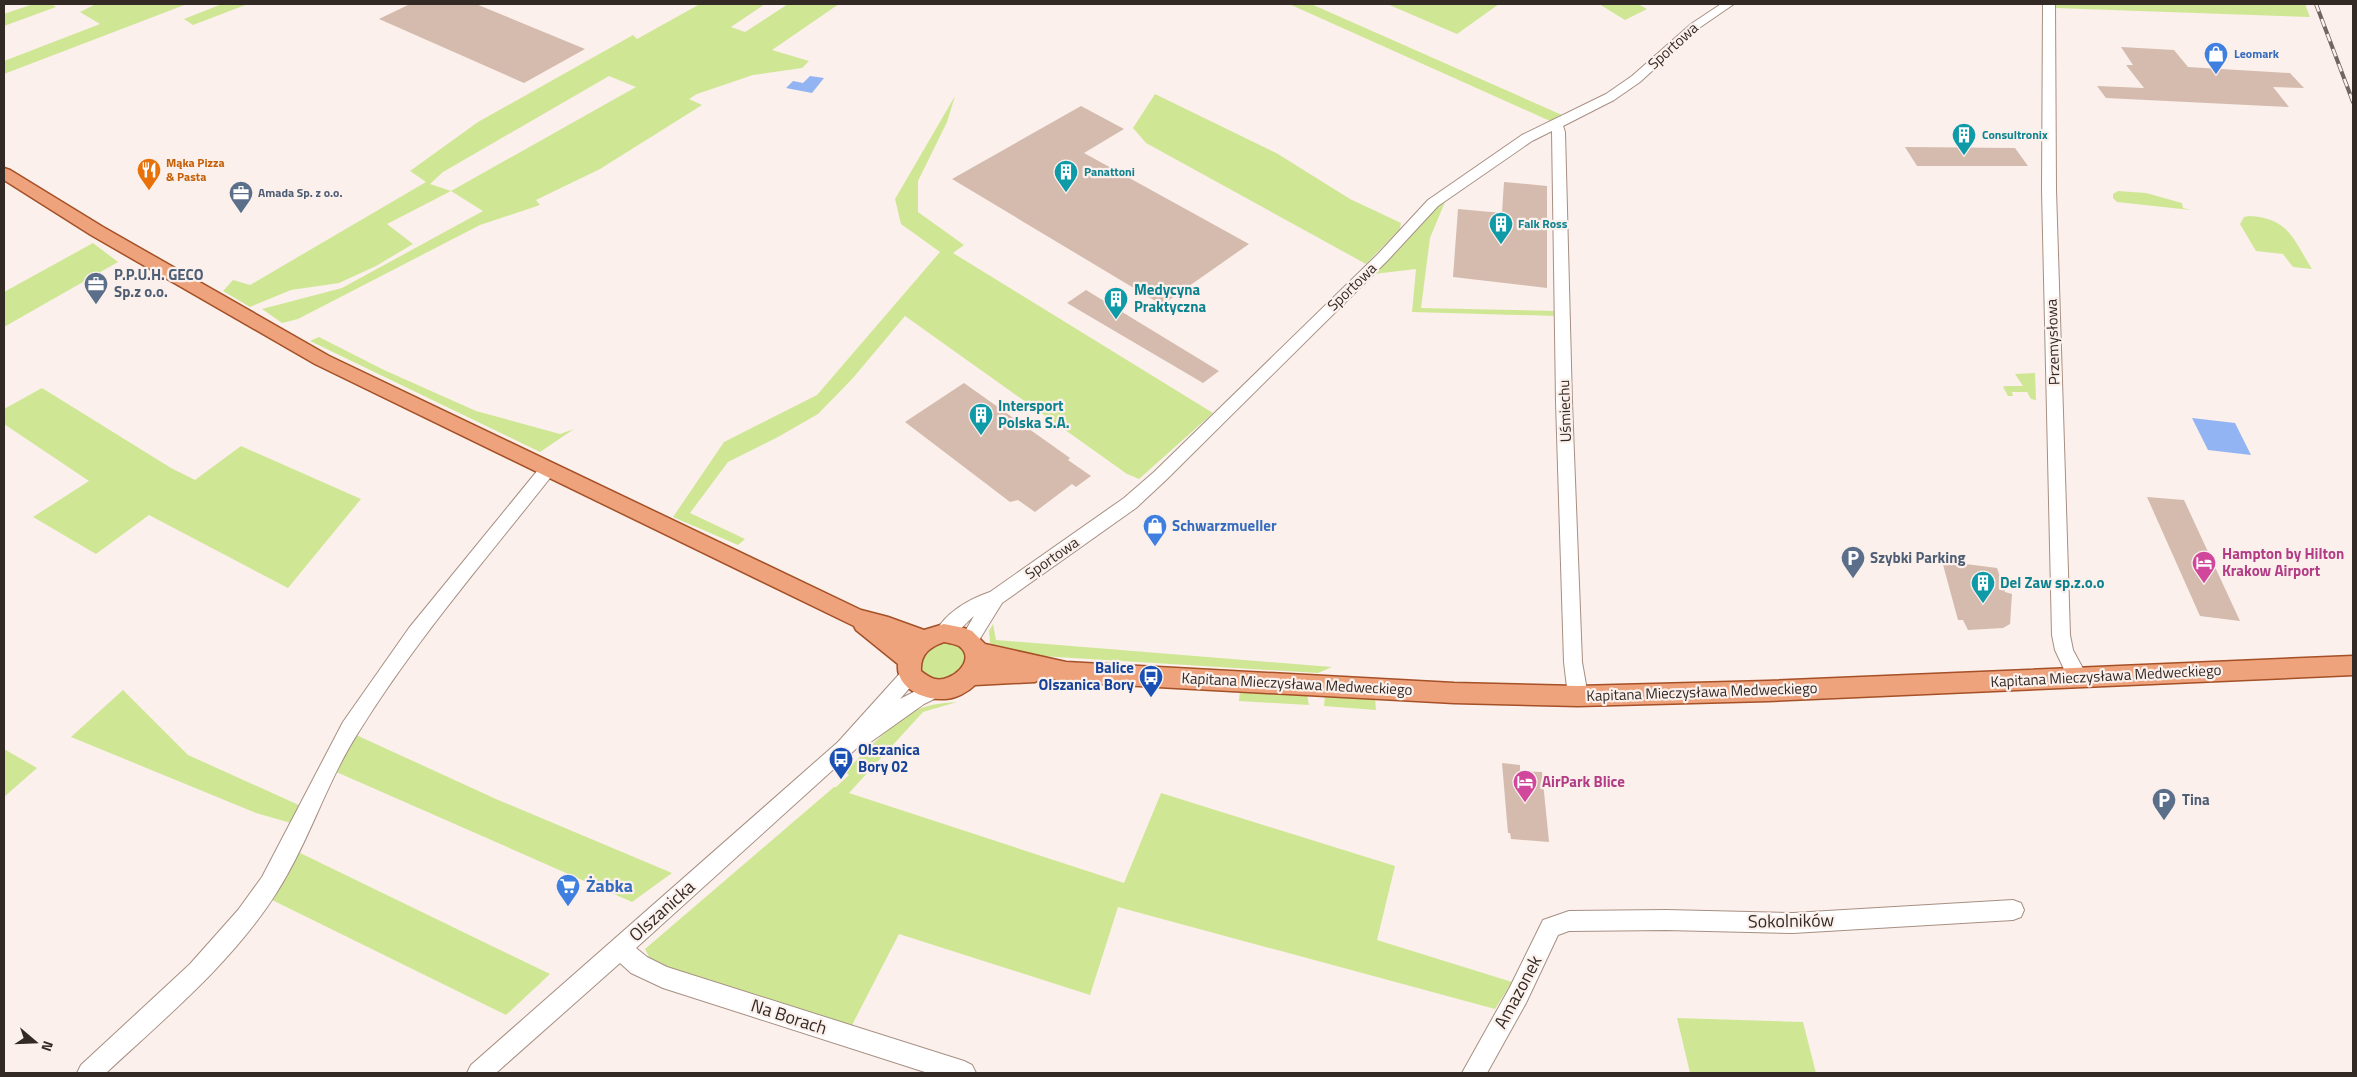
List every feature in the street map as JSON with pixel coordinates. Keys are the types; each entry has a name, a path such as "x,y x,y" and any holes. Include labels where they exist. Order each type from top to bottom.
{"main road":[{"path":"4,172 97,231 314,355 856,618 934,637 961,636 973,646 976,668 972,675 954,687 933,690 918,684 910,668 856,618"},
{"path":"910,668 912,652 934,637"},
{"name":"Kapitana Mieczysława Medweckiego","path":"973,646 1050,670"},
{"name":"Kapitana Mieczysława Medweckiego","path":"972,675 1004,675 1050,670 1445,692 1578,696 1730,693 2078,676 2353,666"}],"street":[{"name":"Sportowa","path":"934,637 964,612 982,601 996,598 1130,503 1160,476 1383,257 1433,203 1466,178 1527,138 1556,126 1610,97 1636,79 1695,26 1728,4"},
{"name":"Przemysłowa","path":"2049,4 2048,190 2061,635 2064,650 2078,676"},
{"name":"Uśmiechu","path":"1556,126 1559,132 1564,402 1573,662 1578,696"},
{"path":"89,1073 198,972 251,911 270,884 350,728 416,633 548,469"},
{"name":"Sportowa","path":"973,646 996,598"},
{"name":"Olszanicka","path":"479,1073 845,748 910,668"},
{"name":"Olszanicka","path":"845,748 874,731 917,698 933,690"},
{"name":"Sokolników","path":"1570,921 1666,920 1793,923 2013,910"},
{"name":"Amazonek","path":"1474,1073 1518,995 1551,927 1570,921"},
{"name":"Na Borach","path":"620,948 639,965 663,977 964,1073"}],"green space":[{"path":"33,4 51,4 56,7 4,26 4,14"},
{"path":"96,4 187,4 4,74 4,61 100,24 80,12"},
{"path":"222,4 248,4 193,25 184,19"},
{"path":"700,4 765,4 731,27 745,32 788,4 839,4 772,50 809,61 802,68 753,75 697,94 689,99 702,105 600,169 536,200 540,205 480,225 298,319 282,323 262,309 342,288 483,211 451,191 387,224 413,244 376,266 339,283 291,290 250,307 223,291 233,280 250,285 426,182 410,171 478,122 633,35 637,39","holes":["609,76 636,87 451,191 430,184 443,172"]},
{"path":"1289,4 1311,4 1562,115 1550,121"},
{"path":"1387,4 1499,4 1457,34"},
{"path":"1599,4 1638,4 1647,9 1625,20"},
{"path":"2055,4 2305,4 2310,17 2055,8"},
{"path":"1155,94 1278,154 1350,199 1401,223 1400,229 1366,264 1146,143 1133,128"},
{"path":"955,96 947,122 918,181 918,212 964,245 953,253 1213,413 1139,479 1127,474 905,316 853,378 818,414 728,462 690,513 745,539 738,545 673,517 724,442 817,395 940,252 901,224 895,199"},
{"path":"2118,191 2146,193 2182,203 2183,208 2191,210 2117,202 2113,198 2113,194"},
{"path":"1447,197 1430,238 1421,308 1556,311 1557,316 1412,312 1416,269 1374,274"},
{"path":"2249,216 2273,221 2282,226 2294,240 2312,269 2293,267 2283,254 2256,251 2240,224 2244,217"},
{"path":"93,243 118,262 4,327 4,292"},
{"path":"319,337 384,370 476,411 560,434 574,429 540,452 310,341"},
{"path":"2035,373 2036,400 2031,399 2027,392 2012,392 2013,396 2008,396 2003,387 2023,386 2015,374"},
{"path":"42,388 171,468 195,480 241,446 361,499 288,588 149,515 96,554 33,517 89,481 4,424 4,409"},
{"path":"993,624 996,640 1332,667 1318,673 1040,656 1000,649 990,643 989,631"},
{"path":"944,641 952,642 965,649 967,668 939,683 920,673 919,659 928,647"},
{"path":"123,690 188,755 301,806 291,823 256,813 71,737"},
{"path":"1240,690 1307,695 1309,705 1239,701"},
{"path":"1325,695 1375,698 1376,710 1324,706"},
{"path":"957,702 923,712 849,793 1124,883 1161,793 1395,866 1377,940 1512,982 1495,1009 1118,907 1090,995 899,934 851,1027 652,963 645,949 836,787 849,775 845,772 890,728 919,709 942,703"},
{"path":"354,734 496,799 672,873 632,902 334,771"},
{"path":"4,749 37,768 4,797"},
{"path":"296,851 550,974 506,1015 270,899"},
{"path":"1677,1018 1803,1022 1816,1073 1690,1073"}],"water":[{"path":"810,76 824,78 812,93 786,88 793,81 803,83"},
{"path":"2192,418 2235,423 2251,455 2208,450"}],"building":[{"path":"410,4 476,4 585,49 524,83 379,19"},
{"name":"Leomark","path":"2121,47 2174,50 2188,67 2290,73 2304,88 2273,87 2289,107 2106,98 2097,86 2144,88 2126,65 2133,65"},
{"name":"Panattoni","path":"1081,106 1124,129 1084,153 1249,244 1162,305 952,179"},
{"name":"Consultronix","path":"1905,147 2015,148 2028,166 1917,166"},
{"name":"Falk Ross","path":"1504,182 1547,186 1547,288 1453,277 1458,209 1502,213"},
{"name":"Medycyna Praktyczna","path":"1086,290 1219,371 1203,383 1067,303"},
{"name":"Intersport Polska S.A.","path":"964,383 1070,458 1068,460 1091,476 1076,487 1072,484 1035,512 1018,500 1010,502 905,422"},
{"name":"Hampton by Hilton Krakow Airport","path":"2147,497 2184,500 2240,621 2200,616"},
{"name":"Del Zaw sp.z.o.o","path":"1942,561 1997,568 2005,592 2012,594 2010,624 2003,628 1968,630 1963,620 1958,620"},
{"name":"AirPark Blice","path":"1502,763 1520,765 1520,771 1542,772 1549,842 1511,839 1510,833 1508,833"}],"railway":[{"path":"2316,4 2353,102"}],"place":[{"name":"Leomark","path":"2216,75"},
{"name":"Consultronix","path":"1964,156"},
{"name":"Mąka Pizza & Pasta","path":"149,191"},
{"name":"Panattoni","path":"1066,193"},
{"name":"Amada Sp. z o.o.","path":"241,214"},
{"name":"Falk Ross","path":"1501,245"},
{"name":"P.P.U.H. GECO Sp.z o.o.","path":"96,305"},
{"name":"Medycyna Praktyczna","path":"1116,320"},
{"name":"Intersport Polska S.A.","path":"981,436"},
{"name":"Schwarzmueller","path":"1155,547"},
{"name":"Szybki Parking","path":"1853,579"},
{"name":"Hampton by Hilton Krakow Airport","path":"2204,584"},
{"name":"Del Zaw sp.z.o.o","path":"1983,604"},
{"name":"Balice Olszanica Bory","path":"1151,698"},
{"name":"Olszanica Bory 02","path":"841,780"},
{"name":"AirPark Blice","path":"1525,803"},
{"name":"Tina","path":"2164,821"},
{"name":"Żabka","path":"568,907"}]}
